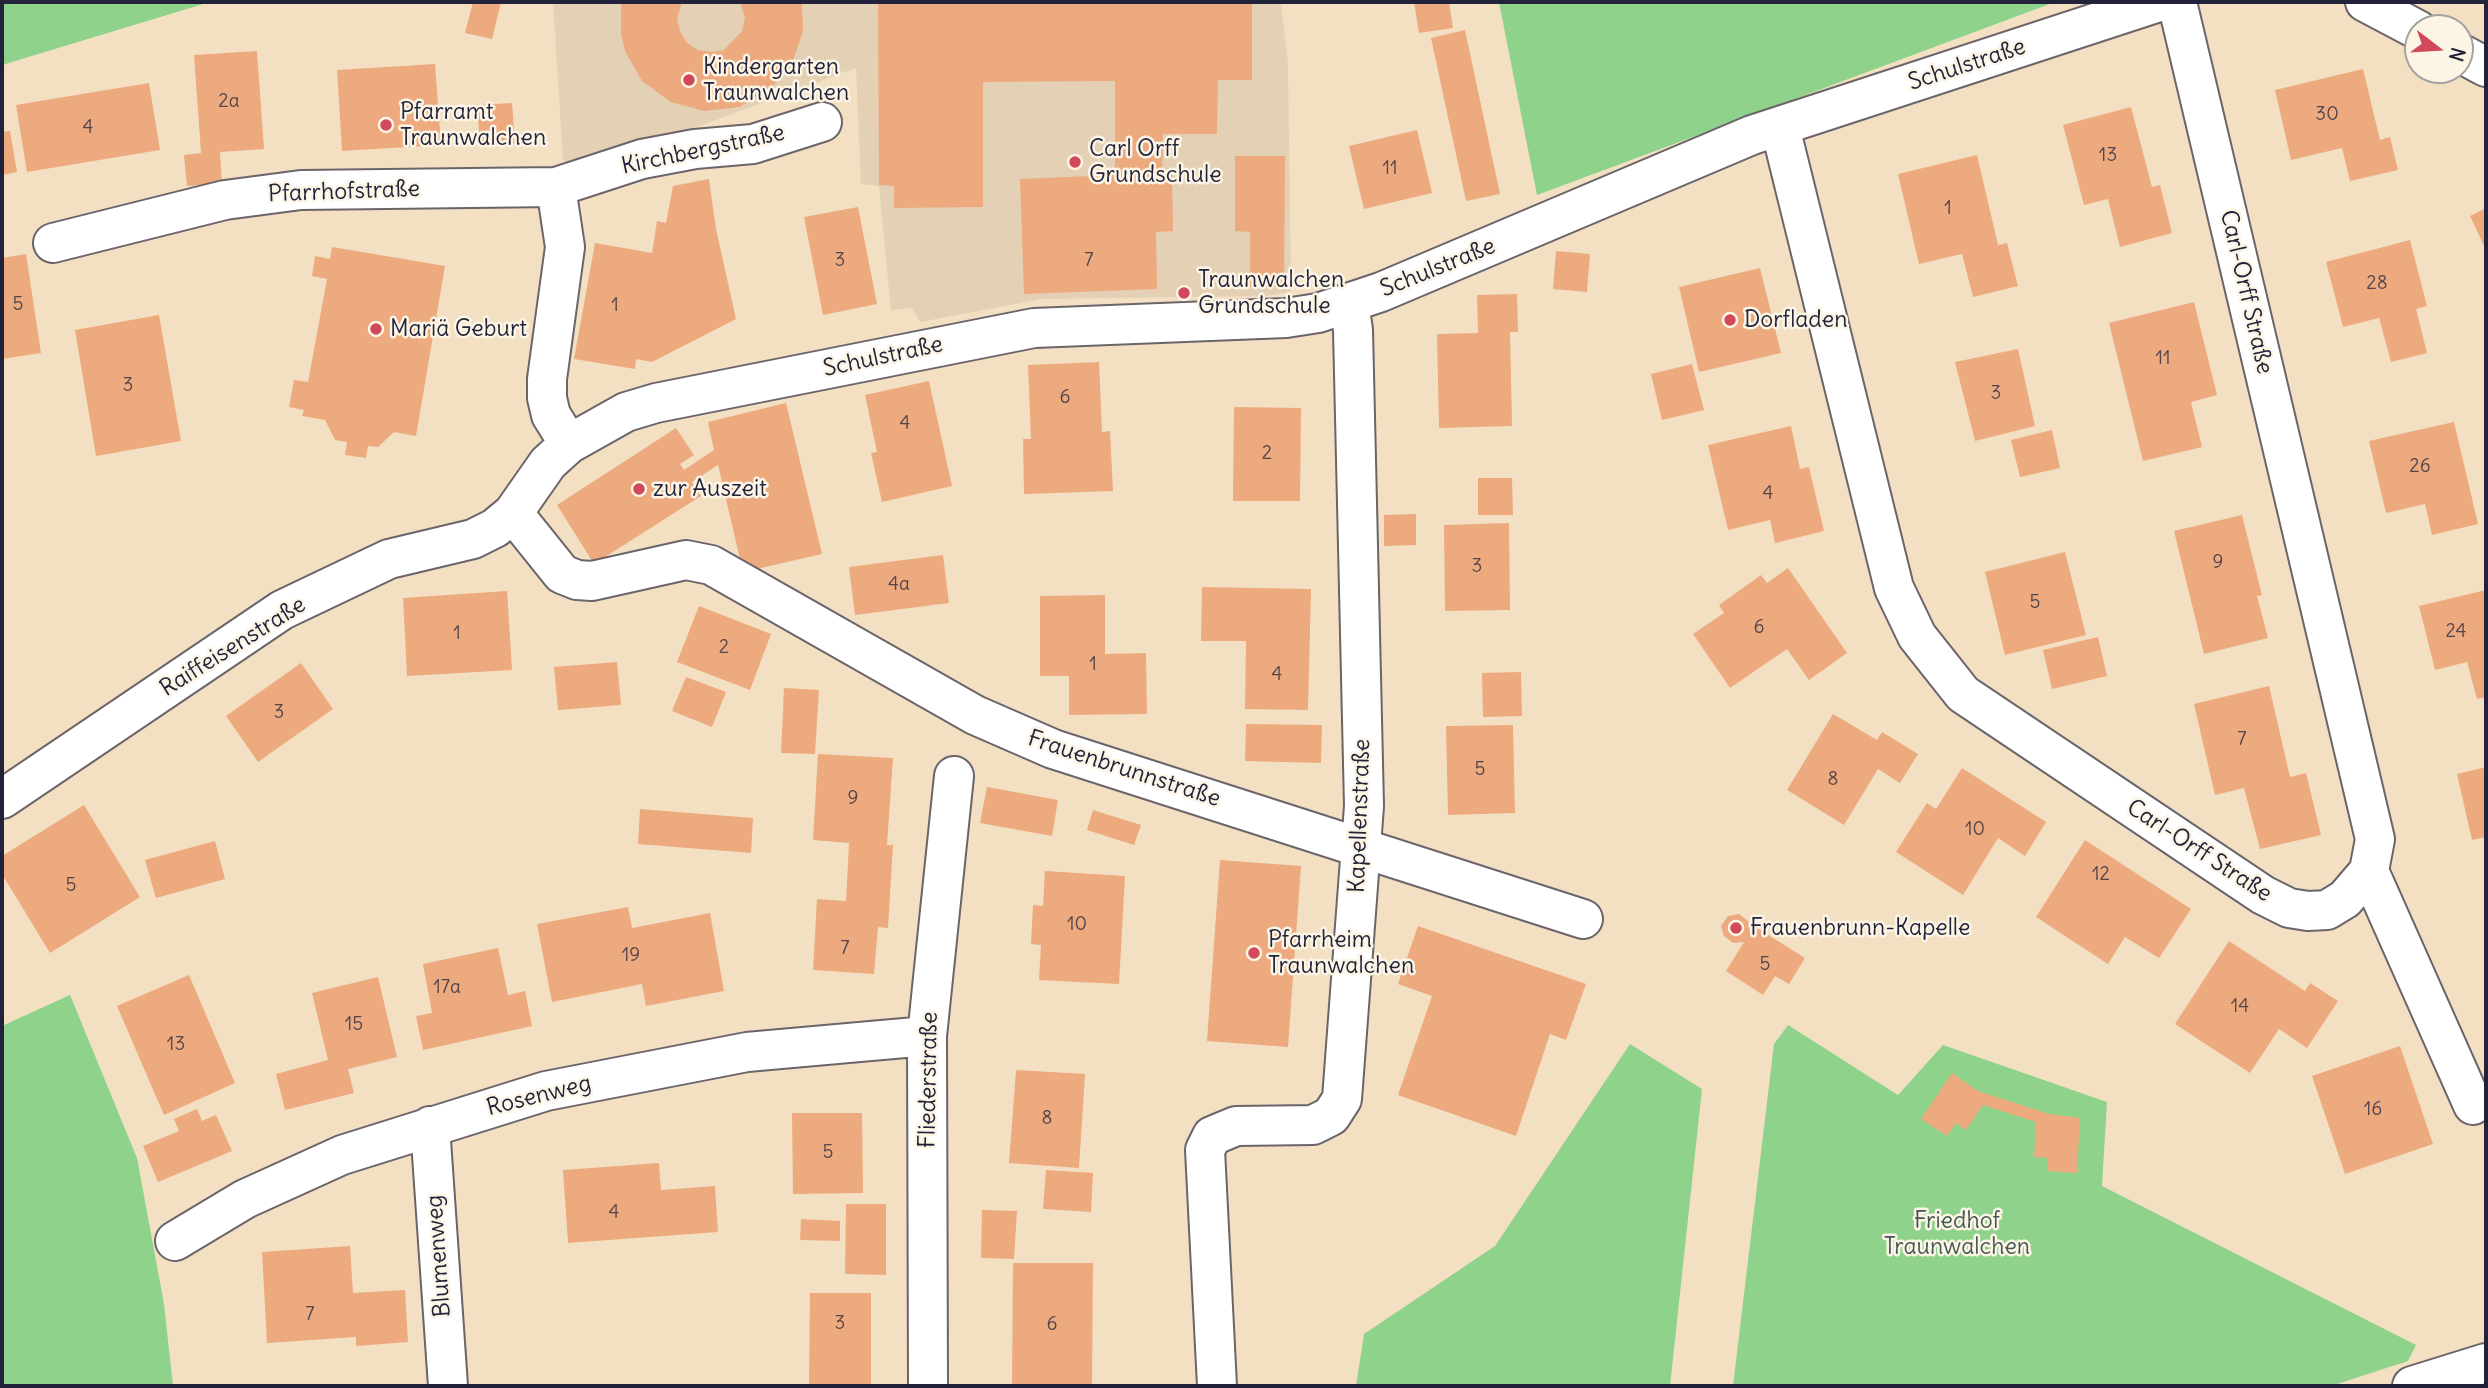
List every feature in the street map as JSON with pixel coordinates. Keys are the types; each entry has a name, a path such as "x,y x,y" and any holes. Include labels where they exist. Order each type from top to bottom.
{"street":[{"name":"Schulstraße","path":"569,444 602,423 656,403 967,339 1034,328 1286,318 1349,303 1752,135 2160,2"},
{"name":"Carl-Orff Straße","path":"1780,127 1894,588 1917,636 1963,694 2240,880 2289,908 2308,911 2327,909 2345,899 2369,871 2375,839 2177,2"},
{"path":"2365,2 2404,23"},
{"name":"Kirchbergstraße","path":"556,187 642,159 695,149 753,144 822,122"},
{"path":"556,187 565,247 547,379 547,398 551,415 569,444"},
{"name":"Pfarrhofstraße","path":"53,243 225,200 301,190 556,187"},
{"name":"Kapellenstraße","path":"1217,1386 1205,1150 1212,1136 1236,1126 1313,1125 1331,1116 1342,1099 1364,806 1354,372 1349,303"},
{"name":"Raiffeisenstraße","path":"2,799 282,610 389,559 473,539 513,513 537,476 569,444"},
{"name":"Frauenbrunnstraße","path":"513,513 562,574 577,580 592,581 686,560 711,565 975,715 1053,750 1362,846 1583,919"},
{"name":"Fliederstraße","path":"929,1386 927,1036 954,776"},
{"path":"2369,871 2473,1105"},
{"name":"Rosenweg","path":"175,1241 245,1199 342,1155 546,1091 747,1052 927,1036"},
{"name":"Blumenweg","path":"430,1126 448,1386"},
{"path":"2412,1386 2486,1363"}],"shaded area":[{"name":"Carl Orff Grundschule","path":"553,2 1281,2 1288,64 1291,292 1265,296 1042,299 920,322 912,308 891,310 879,186 861,184 856,68 659,141 569,167 563,159"}],"green space":[{"path":"2,2 210,2 2,65"},
{"path":"1499,2 2055,2 1537,195"},
{"path":"70,995 137,1158 164,1304 173,1386 2,1386 2,1026"},
{"name":"Friedhof Traunwalchen","path":"1788,1025 1898,1095 1943,1045 2107,1102 2102,1186 2416,1345 2408,1361 2331,1386 1733,1386 1774,1044"},
{"path":"1630,1044 1702,1089 1670,1386 1356,1386 1364,1334 1495,1246"}],"building":[{"path":"473,2 501,2 492,39 465,33"},
{"path":"621,2 682,2 677,19 680,31 687,43 698,50 724,50 742,31 745,18 740,2 802,2 803,31 792,64 769,91 739,107 704,111 671,102 642,81 625,51 621,34"},
{"path":"1252,2 1252,80 1218,80 1217,134 1163,134 1162,175 1172,174 1173,231 1156,232 1157,289 1024,294 1020,179 1115,175 1115,81 983,82 983,207 894,208 894,186 879,185 878,4"},
{"path":"1414,2 1449,2 1453,28 1419,33"},
{"path":"1465,30 1500,194 1466,201 1431,38"},
{"path":"257,51 264,149 220,152 222,184 187,186 184,155 201,153 194,55"},
{"path":"435,64 441,145 342,151 337,70"},
{"path":"2363,69 2380,140 2390,137 2398,170 2350,181 2342,148 2291,160 2275,90"},
{"path":"149,83 160,150 27,172 16,105"},
{"path":"512,103 515,144 480,146 477,105"},
{"path":"2131,107 2152,187 2160,185 2172,233 2120,247 2108,199 2084,205 2063,125"},
{"path":"1417,130 1432,193 1364,209 1349,146"},
{"path":"10,131 17,172 2,175 2,132"},
{"path":"1977,155 1998,245 2007,243 2018,286 1973,297 1962,254 1919,264 1898,174"},
{"path":"1235,156 1285,156 1284,287 1250,287 1250,232 1235,231"},
{"path":"709,179 716,229 736,319 652,362 636,359 635,369 574,359 595,243 652,253 657,221 666,223 673,186"},
{"path":"858,207 877,304 823,315 804,217"},
{"path":"2486,208 2486,250 2470,216"},
{"path":"2410,240 2427,306 2416,309 2427,353 2391,362 2379,318 2343,327 2326,262"},
{"name":"Mariä Geburt","path":"332,247 445,266 416,436 394,432 378,447 368,446 366,458 345,455 347,442 335,440 325,420 302,416 304,410 289,407 294,380 308,382 327,279 312,276 315,256 330,259"},
{"path":"1556,251 1590,254 1587,292 1553,289"},
{"path":"26,254 41,353 2,359 2,258"},
{"name":"Dorfladen","path":"1760,268 1781,353 1699,372 1679,287"},
{"path":"1517,294 1518,332 1510,332 1512,426 1439,428 1437,334 1478,333 1477,295"},
{"path":"2194,302 2217,395 2191,402 2202,447 2143,461 2109,323"},
{"path":"159,315 181,441 96,456 75,330"},
{"path":"2018,349 2035,426 1975,441 1955,362"},
{"path":"1099,362 1102,432 1110,431 1113,491 1024,494 1023,439 1031,439 1028,365"},
{"path":"1692,364 1704,410 1662,420 1651,374"},
{"path":"929,381 952,486 882,502 871,453 877,452 865,395"},
{"path":"786,403 822,554 743,572 718,465 692,482 701,496 594,564 557,505 676,428 694,455 680,464 684,470 714,450 708,422"},
{"path":"1234,407 1301,408 1300,501 1233,501"},
{"path":"2454,422 2478,524 2432,535 2425,504 2386,513 2369,441"},
{"path":"1791,426 1800,469 1809,467 1824,531 1775,543 1770,520 1728,530 1708,445"},
{"path":"2052,430 2060,468 2020,477 2011,440"},
{"path":"1478,478 1512,478 1513,515 1478,515"},
{"path":"1416,514 1416,545 1384,546 1384,515"},
{"path":"2242,515 2262,595 2257,596 2268,638 2204,654 2174,531"},
{"path":"1509,523 1510,610 1445,611 1444,525"},
{"path":"2065,552 2086,635 2005,655 1985,572"},
{"path":"943,555 949,603 855,615 849,567"},
{"path":"1788,568 1847,653 1809,680 1787,649 1730,688 1693,634 1724,613 1719,605 1761,575 1767,583"},
{"path":"1202,587 1311,589 1308,710 1245,709 1246,641 1201,641"},
{"path":"2486,590 2486,697 2477,699 2467,662 2435,670 2419,606"},
{"path":"507,591 512,670 407,676 403,598"},
{"path":"1105,595 1105,654 1146,653 1147,714 1069,715 1069,676 1040,676 1040,596"},
{"path":"699,606 771,634 750,690 677,662"},
{"path":"2098,637 2107,676 2052,689 2043,650"},
{"path":"617,662 621,705 558,710 554,667"},
{"path":"301,663 333,709 258,762 226,716"},
{"path":"1521,672 1522,716 1483,717 1482,673"},
{"path":"686,677 726,692 712,727 672,711"},
{"path":"2269,686 2290,777 2306,773 2321,835 2260,849 2244,788 2215,795 2194,704"},
{"path":"784,688 819,690 815,754 781,753"},
{"path":"1833,714 1877,740 1882,732 1918,754 1900,783 1878,769 1844,825 1787,790"},
{"path":"1246,724 1322,725 1321,763 1245,761"},
{"path":"1513,725 1515,813 1448,815 1446,726"},
{"path":"818,754 893,758 887,845 893,845 888,928 878,927 874,974 813,970 817,899 846,901 849,843 813,840"},
{"path":"2486,767 2486,837 2472,840 2457,774"},
{"path":"1962,768 2046,822 2025,856 1998,838 1963,895 1896,852 1927,803 1936,809"},
{"path":"987,787 1058,800 1052,836 980,823"},
{"path":"84,805 140,897 50,953 2,874 2,856"},
{"path":"640,809 753,818 751,853 638,844"},
{"path":"1093,810 1141,825 1134,845 1087,830"},
{"path":"2085,840 2191,909 2159,958 2125,937 2108,964 2036,917"},
{"path":"215,841 225,879 156,898 145,860"},
{"name":"Pfarrheim Traunwalchen","path":"1220,860 1301,866 1288,1047 1207,1041"},
{"path":"1045,871 1125,876 1119,984 1039,980 1041,945 1031,944 1033,905 1043,906"},
{"path":"628,907 632,928 710,913 724,991 646,1006 642,984 552,1002 537,924"},
{"path":"1739,914 1748,921 1750,932 1754,926 1805,958 1789,984 1775,976 1763,995 1726,971 1744,942 1733,943 1724,936 1721,926 1728,916"},
{"path":"1418,926 1586,984 1566,1040 1550,1034 1516,1136 1398,1095 1432,996 1398,984"},
{"path":"2229,941 2305,991 2310,983 2338,1001 2307,1048 2279,1029 2250,1073 2175,1024"},
{"path":"498,948 508,995 525,991 532,1026 423,1050 416,1016 432,1013 423,964"},
{"path":"189,975 235,1083 164,1115 117,1006"},
{"path":"378,977 397,1057 348,1069 354,1093 285,1110 276,1074 328,1060 312,993"},
{"path":"2400,1046 2433,1144 2345,1174 2312,1076"},
{"path":"1016,1070 1085,1074 1079,1168 1009,1163"},
{"path":"1952,1073 1978,1091 2049,1114 2080,1118 2077,1173 2047,1171 2048,1158 2034,1157 2036,1122 1983,1105 1966,1130 1956,1123 1947,1136 1921,1119"},
{"path":"197,1109 202,1121 216,1115 232,1151 158,1182 143,1146 179,1131 174,1119"},
{"path":"792,1113 862,1113 863,1193 793,1194"},
{"path":"659,1163 661,1190 715,1186 718,1232 568,1243 563,1170"},
{"path":"1046,1170 1093,1173 1091,1212 1043,1209"},
{"path":"846,1204 886,1204 886,1275 845,1274"},
{"path":"982,1210 1017,1211 1014,1259 981,1258"},
{"path":"801,1219 840,1221 840,1241 800,1240"},
{"path":"350,1246 353,1293 405,1290 408,1342 356,1346 356,1337 267,1343 262,1252"},
{"path":"1013,1263 1093,1263 1092,1386 1012,1386"},
{"path":"810,1293 871,1293 871,1386 809,1386"}],"place":[{"name":"Kindergarten Traunwalchen","path":"689,80"},
{"name":"Pfarramt Traunwalchen","path":"386,125"},
{"name":"Carl Orff Grundschule","path":"1075,162"},
{"name":"Traunwalchen Grundschule","path":"1184,293"},
{"name":"Dorfladen","path":"1730,320"},
{"name":"Mariä Geburt","path":"376,329"},
{"name":"zur Auszeit","path":"639,489"},
{"name":"Frauenbrunn-Kapelle","path":"1736,928"},
{"name":"Pfarrheim Traunwalchen","path":"1254,953"}]}
